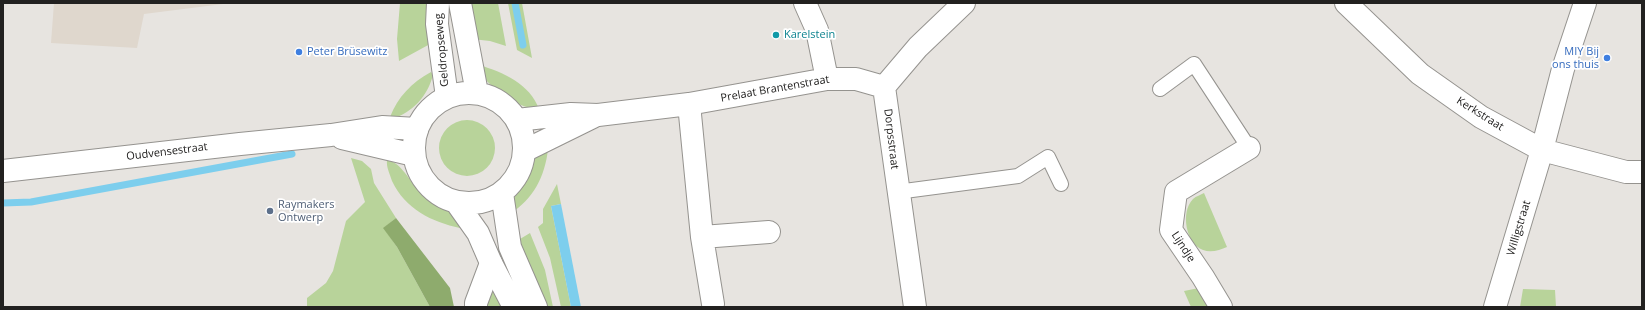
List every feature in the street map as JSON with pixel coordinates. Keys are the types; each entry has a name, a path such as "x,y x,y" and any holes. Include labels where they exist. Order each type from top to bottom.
{"street":[{"name":"Geldropseweg","path":"438,3 437,24 446,97"},
{"name":"Geldropseweg","path":"460,3 477,93"},
{"path":"805,3 817,30 827,79"},
{"path":"884,87 918,47 964,3"},
{"name":"Kerkstraat","path":"1346,3 1420,74 1480,118 1542,150 1626,172 1642,172"},
{"name":"Willigstraat","path":"1495,307 1542,150 1563,69 1585,3"},
{"name":"Prelaat Brantenstraat","path":"517,120 571,114 598,115 689,104 827,79 856,79 884,87"},
{"name":"Dorpsstraat","path":"884,87 897,192 915,307"},
{"path":"458,93 477,93 494,98 507,107 517,120 523,135 524,150 520,171 502,193 483,202 456,202 442,197 430,188 420,173 414,155 414,141 417,129 430,108 446,97 458,93"},
{"path":"689,104 702,237 713,304"},
{"name":"Prelaat Brantenstraat","path":"524,150 598,115"},
{"name":"Oudvensestraat","path":"3,171 240,144 331,136 382,127 417,129"},
{"name":"Oudvensestraat","path":"331,136 414,155"},
{"name":"Lijndje","path":"1221,307 1203,277 1171,230 1176,192 1249,148"},
{"path":"502,193 510,247 536,307"},
{"path":"456,202 478,233 491,263 514,307"},
{"path":"702,237 769,232"},
{"path":"476,307 476,303 491,263"}],"lane":[{"path":"1160,89 1194,64 1249,148"},
{"path":"897,192 1018,176 1048,157 1061,184"}],"shaded area":[{"path":"54,3 231,3 144,14 137,48 51,43"}],"green space":[{"path":"400,3 427,3 430,44 399,61 397,39"},
{"path":"466,3 498,3 506,46 490,41 472,39"},
{"path":"508,3 522,3 532,58 517,50"},
{"path":"479,65 497,71 515,80 535,100 539,109 525,107 496,90 486,80"},
{"path":"431,72 433,75 423,97 413,108 392,119 390,117 401,97 417,81"},
{"path":"461,120 473,120 483,124 491,132 495,142 495,154 491,164 483,172 473,176 461,176 451,172 443,164 439,154 439,142 443,132 451,124"},
{"path":"548,149 541,178 525,201 510,214 512,195 525,172 541,151"},
{"path":"351,158 362,161 371,169 374,183 396,218 384,228 397,247 430,307 307,307 307,298 326,283 333,271 346,221 365,202"},
{"path":"387,160 392,161 400,167 422,193 447,210 464,227 460,228 439,222 420,213 412,207 404,199 392,181"},
{"path":"557,184 561,204 551,206 571,307 561,307 550,258 538,227 543,223 543,209"},
{"path":"1204,193 1227,247 1215,251 1206,251 1197,247 1189,235 1187,227 1186,219 1189,205 1194,198"},
{"path":"396,218 450,288 454,307 430,307 397,247 383,228"},
{"path":"530,233 545,270 553,307 543,307 515,242"},
{"path":"490,282 505,307 486,307"},
{"path":"1199,288 1210,307 1191,307 1184,291"},
{"path":"1523,289 1555,290 1556,307 1520,307"}],"water":[{"path":"561,204 581,307 571,307 551,206"}],"waterway":[{"path":"515,3 523,45"},
{"path":"3,203 31,202 292,154"}],"place":[{"name":"Karelstein","path":"776,35"},
{"name":"Peter Brüsewitz","path":"299,52"},
{"name":"MIY Bij ons thuis","path":"1607,58"},
{"name":"Raymakers Ontwerp","path":"270,211"}]}
